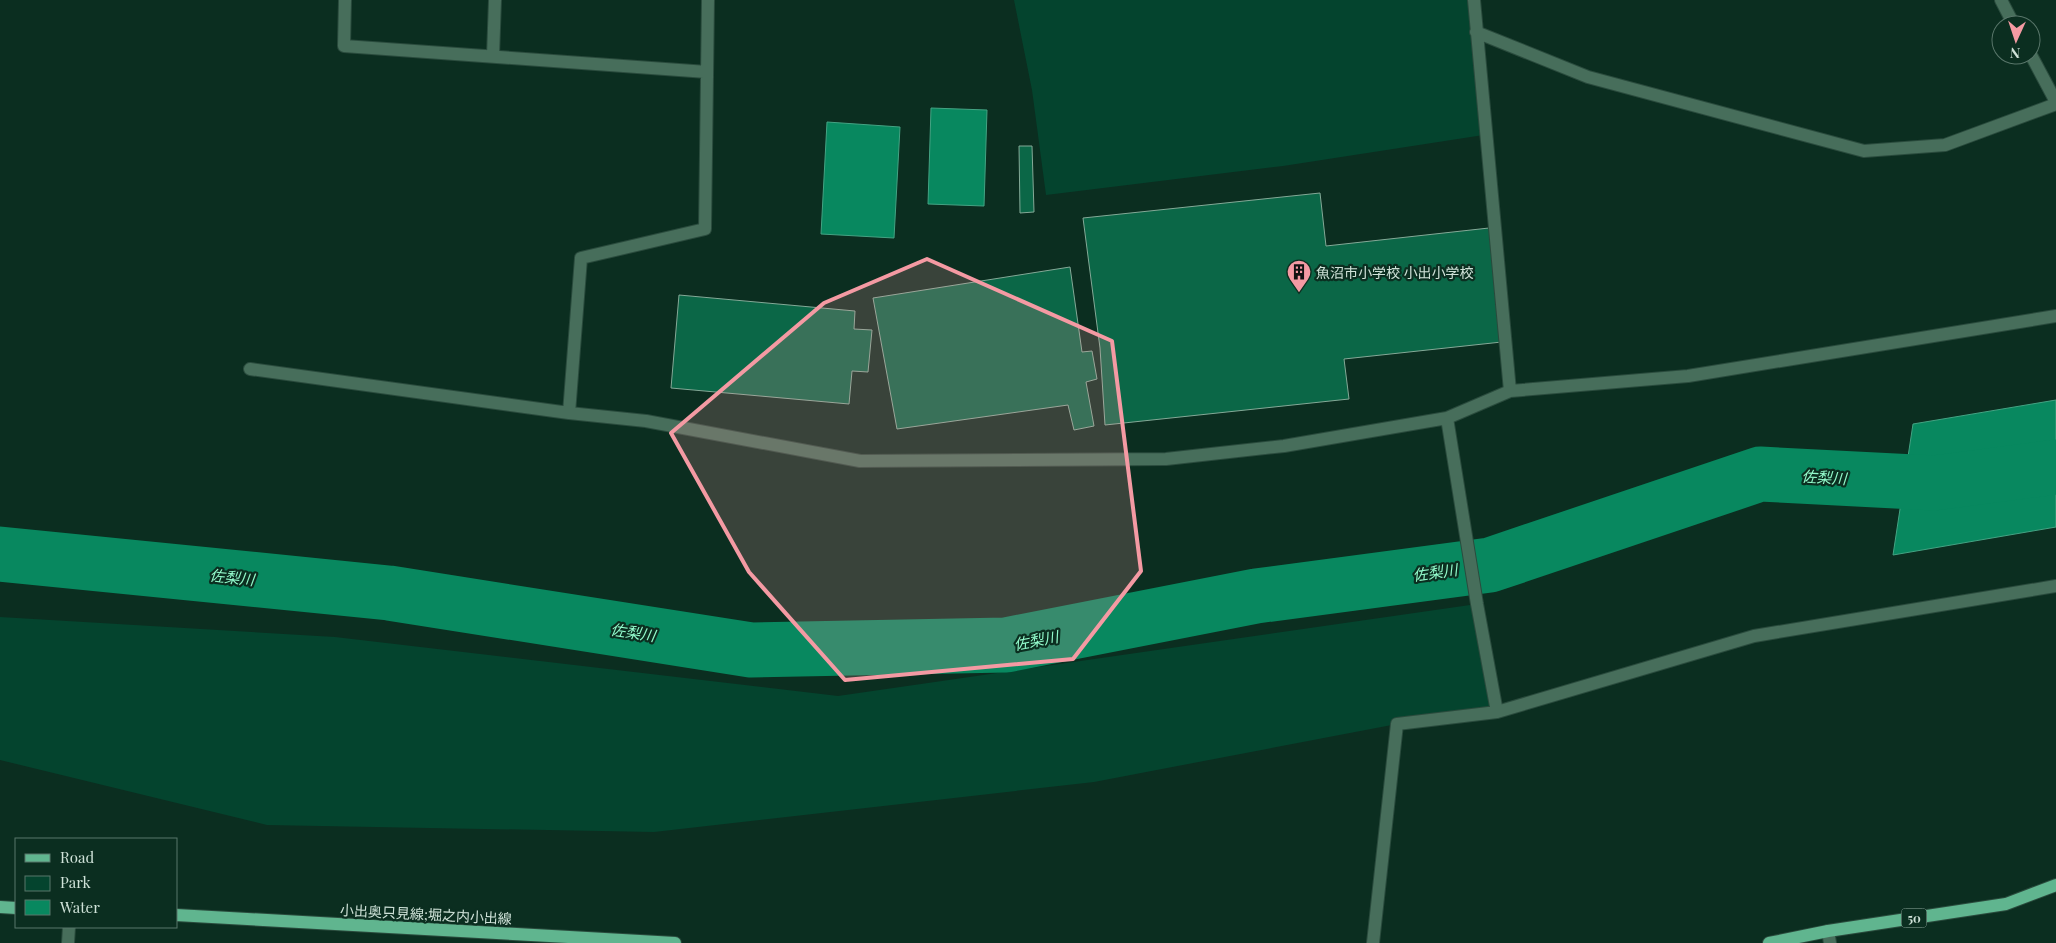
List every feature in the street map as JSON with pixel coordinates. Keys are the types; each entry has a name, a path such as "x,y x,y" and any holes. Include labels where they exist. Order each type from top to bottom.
{"main road":[{"name":"50","path":"1769,943 1829,937 2006,904 2056,885"},
{"path":"0,907 15,908"},
{"name":"小出奥只見線;堀之内小出線","path":"178,915 554,940 675,943"}],"street":[{"path":"345,0 344,46 707,72"},
{"path":"493,56 495,0"},
{"path":"570,413 581,258 706,230 708,0"},
{"path":"1474,0 1510,391"},
{"path":"2001,0 2009,15"},
{"path":"1476,32 1588,77 1864,151 1945,145 2056,103 2036,65"},
{"path":"250,369 570,413 646,421 860,461 1166,459 1284,446 1447,418 1510,391 1688,376 2056,316"},
{"path":"1447,418 1496,712"},
{"path":"1373,943 1397,724 1496,712 1754,636 2056,586"},
{"path":"68,943 69,928"}],"highlighted area":[{"path":"927,259 1112,341 1141,571 1073,659 845,680 749,572 671,433 824,303"}],"green space":[{"path":"1014,0 1474,0 1490,134 1283,166 1046,195 1032,90"},
{"path":"1477,604 1497,712 1397,724 1094,782 654,832 267,825 0,760 0,617 335,637 838,696"}],"water":[{"path":"931,108 987,110 984,206 928,204"},
{"path":"827,122 900,127 894,238 821,234"},
{"path":"2056,400 2056,527 1893,555 1913,424"}],"building":[{"path":"1019,146 1032,146 1034,212 1020,213"},
{"name":"魚沼市小学校 小出小学校","path":"1320,193 1326,246 1498,227 1511,341 1344,359 1349,399 1105,425 1100,348 1083,218"},
{"path":"1070,267 1082,352 1092,351 1097,379 1086,382 1094,426 1074,430 1068,405 897,429 873,298"},
{"path":"679,295 855,311 854,329 872,330 868,372 852,371 849,404 671,388"}],"waterway":[{"name":"佐梨川","path":"0,554 389,593 751,650 1006,645 1256,596 1490,565 1760,474 1934,483 2056,467"}],"place":[{"name":"魚沼市小学校 小出小学校","path":"1299,293"}]}
